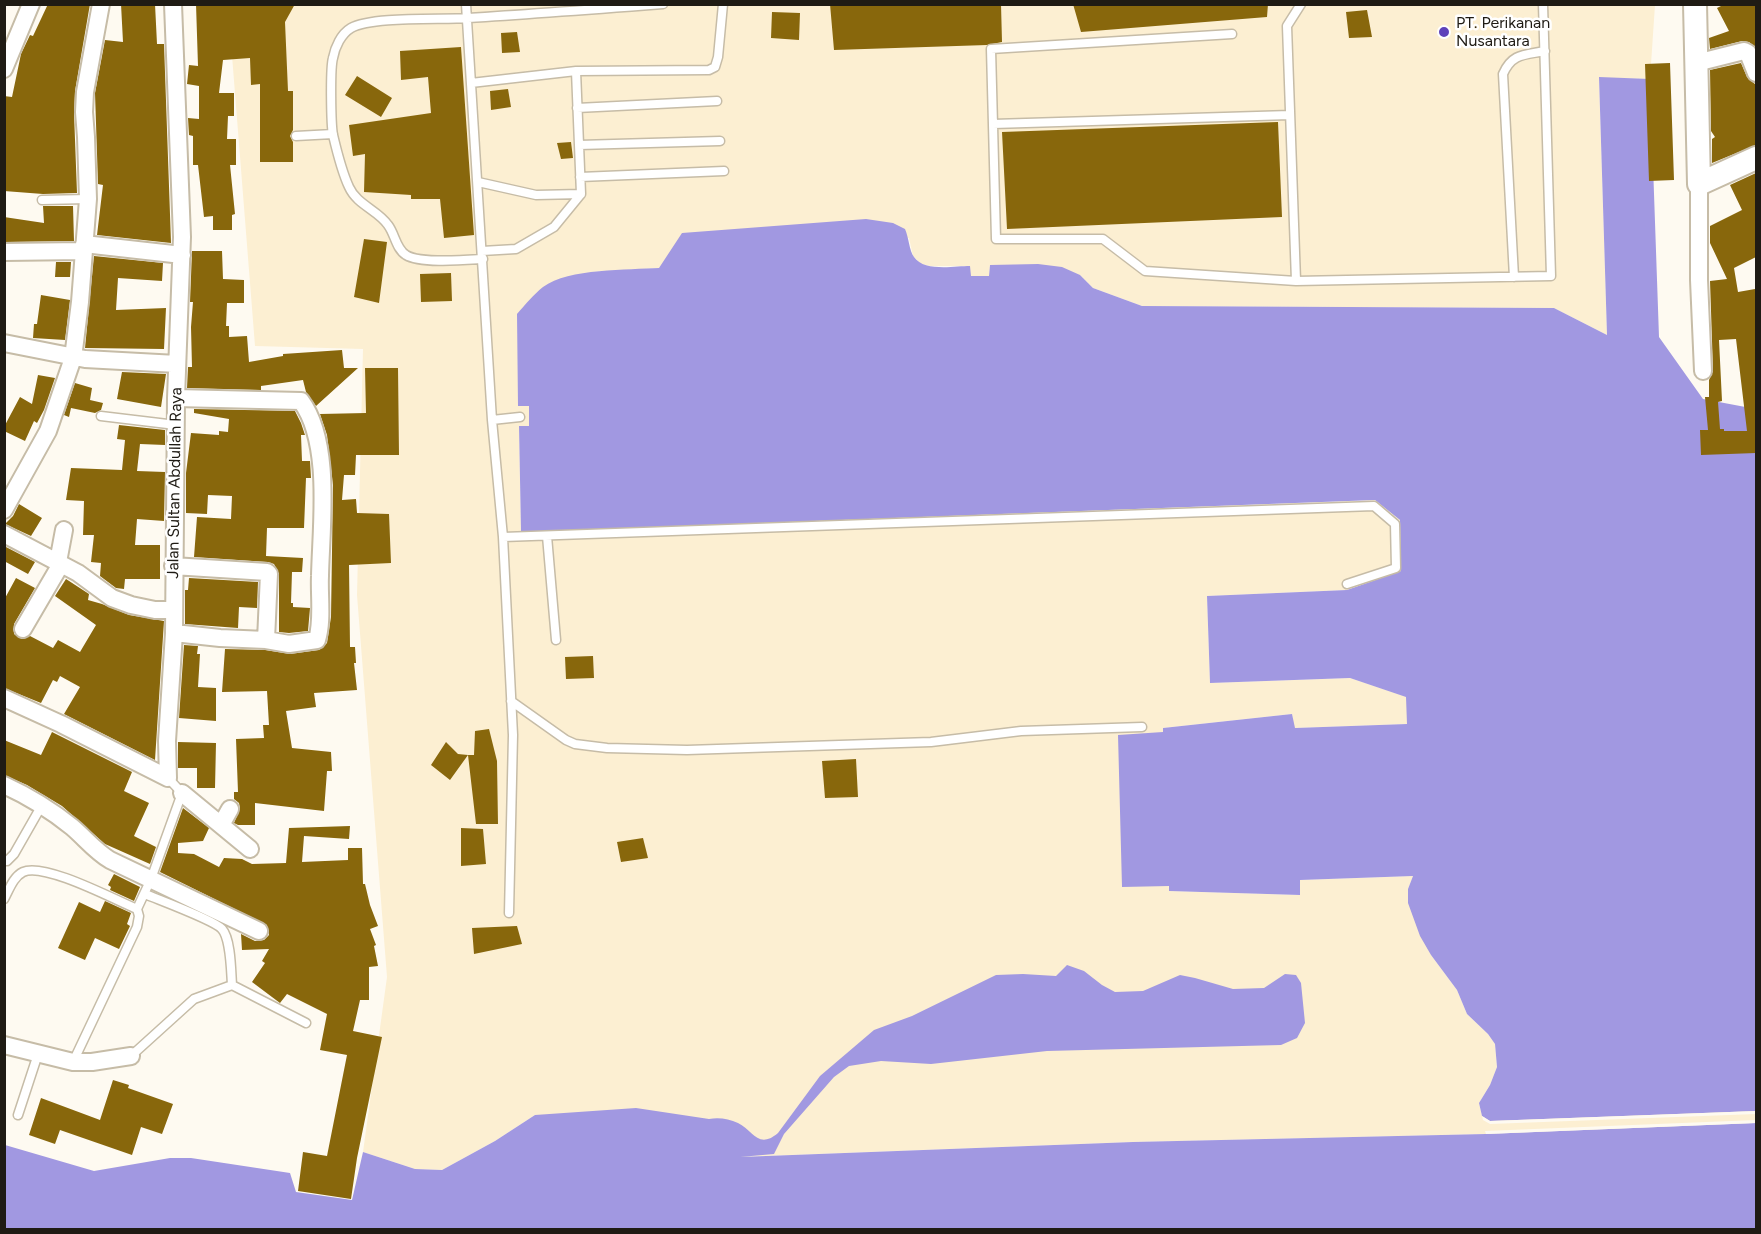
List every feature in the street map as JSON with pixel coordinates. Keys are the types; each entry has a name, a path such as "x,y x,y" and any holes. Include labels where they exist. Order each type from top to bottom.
{"street":[{"path":"4,69 31,4"},
{"path":"4,510 48,431 73,358 88,199 84,102 101,4"},
{"name":"Jalan Sultan Abdullah Raya","path":"168,778 167,741 174,633 176,398 182,255 173,4"},
{"path":"1695,4 1699,280 1703,371"},
{"path":"1696,63 1744,51 1748,53 1756,73"},
{"path":"1699,184 1756,159"},
{"path":"4,252 84,248 182,255"},
{"path":"4,344 73,358 177,364"},
{"path":"174,633 289,644 315,642 318,635 322,466 313,423 301,401 176,398"},
{"path":"23,629 59,563 64,530"},
{"path":"4,534 59,563 120,602 155,610 173,610"},
{"path":"173,566 267,572 269,574 266,640"},
{"path":"4,698 168,778"},
{"path":"4,785 42,805 72,828 96,851 148,887 259,931"},
{"path":"182,793 250,849"},
{"path":"221,825 230,809"},
{"path":"4,1045 73,1062 92,1062 131,1056"}],"lane":[{"path":"466,4 492,420 503,537 513,735 509,913"},
{"path":"576,71 581,194 554,227 516,249 432,261 412,258 401,250 382,217 376,215 356,197 350,188 333,134 333,59 342,35 352,27 369,22 466,18 663,4"},
{"path":"471,83 576,71 710,70 715,67 718,57 723,4"},
{"path":"1296,281 1287,26 1301,4"},
{"path":"1232,34 991,49 996,238 1103,239 1145,271 1296,281 1551,276 1543,4"},
{"path":"1514,277 1503,74 1506,66 1515,57 1545,51"},
{"path":"577,108 717,101"},
{"path":"993,124 1290,115"},
{"path":"296,136 333,134"},
{"path":"579,145 720,141"},
{"path":"580,177 724,171"},
{"path":"478,182 536,195 581,194"},
{"path":"42,200 88,199"},
{"path":"101,416 176,425"},
{"path":"492,420 520,417"},
{"path":"503,537 1374,506 1395,524 1396,568 1347,584"},
{"path":"547,536 556,640"},
{"path":"511,701 566,740 575,744 607,748 687,750 931,742 1021,730 1142,727"},
{"path":"137,909 148,887 182,793 168,778"},
{"path":"4,861 14,854 42,805"},
{"path":"4,899 16,878 23,872 38,869 56,874 137,909 140,916 137,927 73,1062"},
{"path":"148,887 222,929 227,938 232,985"},
{"path":"131,1056 194,999 232,985 306,1023"},
{"path":"18,1115 38,1054"}],"shaded area":[{"path":"228,5 1655,5 1650,79 1599,78 1607,335 1554,308 1142,306 1093,288 1080,275 990,265 989,276 970,276 970,266 921,264 913,256 909,238 659,268 592,272 518,405 529,406 529,426 519,427 521,532 1375,500 1400,520 1401,571 1347,590 1207,596 1210,683 1350,678 1407,697 1407,724 1294,728 1292,714 1163,728 1169,891 1299,895 1300,880 1413,876 1408,889 1431,955 1457,990 1467,1014 1495,1044 1497,1067 1479,1103 1482,1116 1756,1111 1756,1123 1486,1134 1133,1142 739,1157 535,1115 495,1141 442,1170 415,1169 363,1152 387,977 357,595 363,349 255,346"},
{"path":"1599,77 1650,79 1659,337 1703,399 1756,409 1756,1111 1490,1121 1482,1116 1479,1103 1497,1067 1495,1044 1467,1014 1457,990 1420,936 1408,903 1408,889 1413,876 1300,880 1300,895 1169,891 1169,886 1122,887 1118,735 1163,732 1163,728 1292,714 1295,728 1407,724 1406,697 1350,678 1210,683 1207,596 1347,590 1401,571 1400,520 1375,500 521,532 519,426 529,426 529,406 518,406 517,314 543,287 568,276 599,271 659,268 682,233 866,219 893,223 905,229 912,254 925,265 970,266 971,276 989,276 990,265 1038,264 1062,267 1080,275 1093,288 1142,306 1554,308 1607,335"},
{"path":"1067,965 1084,971 1115,992 1143,991 1180,975 1233,989 1264,988 1285,974 1296,975 1301,983 1305,1023 1297,1038 1281,1045 1047,1051 931,1064 881,1061 849,1066 834,1077 784,1134 774,1154 740,1157 1133,1142 1486,1134 1756,1123 1756,1229 5,1229 5,1145 94,1171 170,1158 191,1158 290,1173 296,1192 352,1200 363,1152 415,1169 442,1170 495,1141 535,1115 636,1108 709,1119 728,1119 743,1126 756,1137 765,1140 778,1133 820,1076 874,1030 912,1016 996,975 1056,976"}],"pier":[{"path":"1756,1111 1756,1114 1490,1124 1483,1120 1482,1116 1490,1121"},
{"path":"1756,1120 1756,1123 1486,1134 1485,1131"}],"building":[{"path":"48,4 90,4 75,91 77,193 43,194 4,191 4,96 12,97 21,54 30,35 33,36"},
{"path":"121,4 155,4 157,44 164,44 171,243 97,235 103,185 98,184 95,93 105,40 123,42"},
{"path":"196,4 295,4 285,22 288,91 293,91 293,130 290,136 293,142 293,162 260,162 260,84 251,85 250,58 223,60 219,93 234,93 234,116 228,116 227,139 236,139 236,165 230,165 235,214 232,215 232,230 213,230 213,216 204,217 198,165 193,165 193,136 189,135 188,118 199,119 199,86 187,84 189,65 198,66"},
{"path":"830,4 1001,4 1002,42 987,45 834,50"},
{"path":"1073,4 1268,4 1267,17 1081,32"},
{"path":"1725,4 1756,4 1756,48 1749,42 1742,41 1710,49 1709,38 1729,31 1717,8"},
{"path":"1367,10 1372,37 1349,38 1346,12"},
{"path":"772,12 800,13 799,40 771,38"},
{"path":"517,32 520,52 502,53 501,33"},
{"path":"461,47 474,235 444,238 440,199 411,199 411,195 364,192 365,154 353,156 349,125 431,113 428,77 401,80 400,51"},
{"path":"1670,63 1674,180 1649,181 1645,64"},
{"path":"1741,63 1747,77 1756,85 1756,145 1712,163 1712,139 1715,137 1711,131 1710,70"},
{"path":"357,76 392,98 381,117 345,95"},
{"path":"508,89 511,107 491,110 490,91"},
{"path":"1278,122 1282,217 1007,229 1002,132"},
{"path":"571,142 573,158 561,159 557,143"},
{"path":"1756,173 1756,257 1734,268 1738,292 1755,289 1756,295 1756,453 1701,455 1700,430 1708,430 1705,397 1709,397 1709,380 1713,371 1710,281 1727,279 1710,243 1710,226 1742,210 1730,185","holes":["1736,339 1747,431 1720,429 1718,402 1722,401 1719,340"]},
{"path":"43,206 73,206 74,241 4,242 4,217 44,223"},
{"path":"364,239 387,242 379,303 354,297"},
{"path":"192,251 222,251 223,279 244,280 244,303 227,303 226,326 229,326 229,337 247,336 249,362 283,356 283,354 342,350 344,368 358,368 316,406 306,392 303,380 261,386 261,390 187,388 188,367 192,367 193,302 190,302"},
{"path":"94,256 163,263 162,281 118,278 116,310 166,308 164,349 85,348"},
{"path":"56,262 71,262 70,277 55,277"},
{"path":"451,273 452,301 421,302 420,274"},
{"path":"41,295 70,300 65,340 33,338"},
{"path":"365,368 398,368 399,455 356,455 355,475 344,475 342,500 356,499 357,513 389,514 391,563 349,565 350,647 355,647 357,690 314,693 316,707 286,711 292,748 331,752 332,771 327,771 324,811 255,803 255,825 238,825 234,823 240,808 239,803 234,799 234,792 238,792 236,739 264,738 263,725 269,725 267,691 222,692 225,649 265,650 290,654 319,650 327,643 331,617 333,485 327,435 320,414 366,413"},
{"path":"122,372 166,374 161,407 117,399"},
{"path":"38,375 55,378 44,410 37,423 34,421 25,441 4,431 4,427 20,397 32,404"},
{"path":"75,383 92,388 90,400 103,403 101,410 95,413 71,408 69,417 64,415"},
{"path":"194,409 295,411 305,435 301,435 302,461 310,461 311,478 306,478 304,528 267,528 266,556 303,558 302,572 292,572 291,603 293,607 310,608 308,631 279,632 279,574 274,564 194,557 197,517 231,519 232,496 208,495 207,514 186,513 186,473 191,433 219,435 219,431 228,432 229,419 194,413"},
{"path":"119,425 165,430 165,445 140,444 137,471 165,472 164,521 137,519 135,545 160,545 160,579 125,579 124,589 116,588 100,576 101,563 91,562 94,535 83,535 84,501 66,500 71,468 122,470 125,440 117,439"},
{"path":"19,504 42,518 31,536 5,524 13,516"},
{"path":"4,546 35,562 28,574 4,561"},
{"path":"16,578 35,588 14,624 14,634 22,639 30,636 53,648 58,640 80,652 96,625 55,596 66,579 89,594 88,600 129,615 164,621 155,760 64,714 80,687 60,676 57,682 53,680 41,703 4,688 4,600"},
{"path":"189,578 258,582 257,608 239,607 238,628 185,624 185,590 188,590"},
{"path":"184,645 198,646 197,654 200,654 198,687 216,688 216,721 179,718"},
{"path":"593,656 594,678 566,679 565,657"},
{"path":"489,729 497,761 498,824 476,824 468,755 474,755 475,731"},
{"path":"52,732 132,772 124,791 149,803 134,836 156,847 150,864 105,844 62,806 27,785 4,775 4,740 41,755"},
{"path":"178,742 216,743 215,788 197,788 197,768 178,768"},
{"path":"446,742 458,754 468,755 450,780 431,765"},
{"path":"856,759 858,797 825,798 822,761"},
{"path":"183,808 209,828 203,841 178,843 178,853 194,854 219,867 224,858 242,859 252,864 286,863 289,828 350,826 349,839 304,836 302,862 348,860 348,848 362,848 363,884 365,884 378,926 370,929 376,945 374,946 378,966 369,967 369,1000 360,1000 353,1031 382,1037 357,1158 351,1199 298,1191 303,1152 327,1156 347,1055 320,1050 327,1014 287,994 280,1003 252,982 265,963 262,961 269,949 242,950 241,934 255,941 264,940 269,935 267,925 160,872"},
{"path":"461,828 483,829 486,864 461,866"},
{"path":"643,838 648,858 621,862 617,842"},
{"path":"114,874 140,887 134,901 110,890 111,887 108,885"},
{"path":"105,901 131,913 127,924 130,926 119,949 95,938 85,960 58,948 79,902 100,912"},
{"path":"517,926 522,944 474,954 472,928"},
{"path":"113,1080 129,1085 128,1088 173,1104 162,1134 141,1127 132,1155 60,1130 55,1144 29,1135 41,1098 100,1120"}],"place":[{"name":"PT. Perikanan Nusantara","path":"1444,32"}]}
